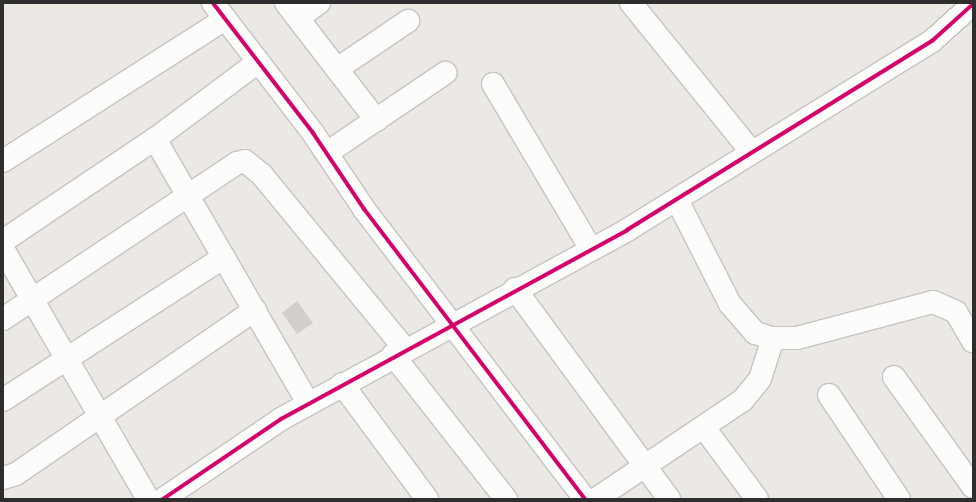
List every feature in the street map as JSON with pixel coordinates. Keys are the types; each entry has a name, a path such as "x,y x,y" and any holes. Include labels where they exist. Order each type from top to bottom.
{"street":[{"path":"319,3 292,11 376,120"},
{"path":"630,3 752,151"},
{"path":"176,495 219,458 308,403 452,323 591,249 677,200 752,151 932,41 970,5"},
{"path":"3,161 219,11 327,153 364,209 452,323 584,499"},
{"path":"337,69 408,21"},
{"path":"3,241 155,139 258,62"},
{"path":"327,153 445,73"},
{"path":"493,84 591,249"},
{"path":"155,139 308,403"},
{"path":"3,319 32,298 189,198 237,163 253,165 399,352 506,499"},
{"path":"677,200 730,304 755,333 772,338 797,338 828,331 915,304 933,302 956,312 973,341"},
{"path":"3,249 148,499"},
{"path":"3,400 224,257"},
{"path":"516,289 669,499"},
{"path":"3,478 16,474 255,310"},
{"path":"596,499 705,429 743,400 760,379 772,338"},
{"path":"894,378 971,480"},
{"path":"342,384 427,499"},
{"path":"829,395 899,499"},
{"path":"705,429 757,499"}],"building":[{"path":"297,301 313,323 297,334 282,313"}],"cycle path":[{"path":"213,3 313,133 364,209 585,499"},
{"path":"163,499 281,419 627,230 932,41 973,4"}]}
